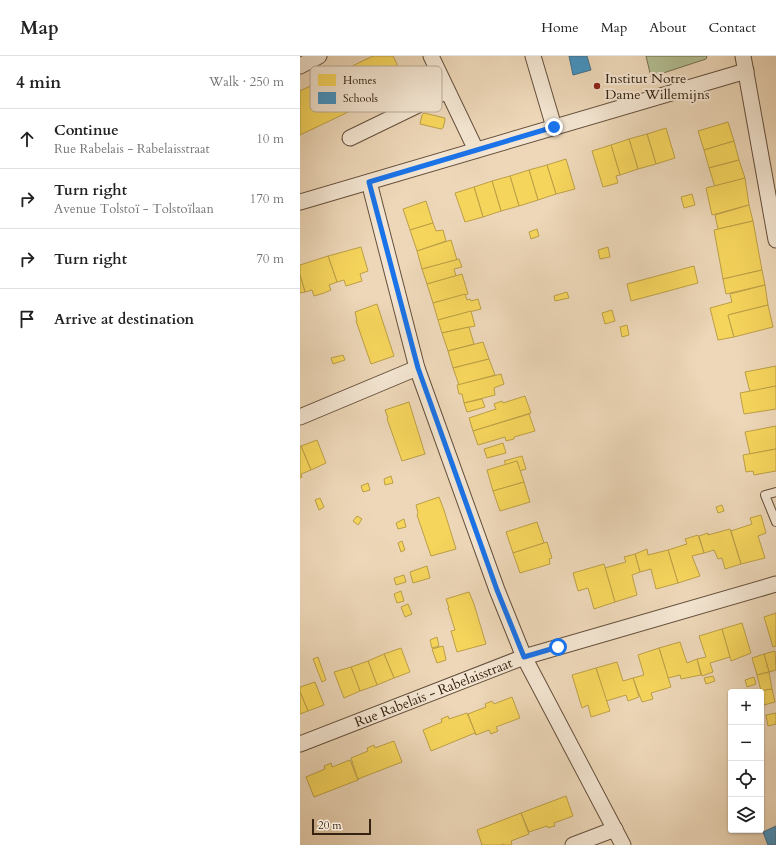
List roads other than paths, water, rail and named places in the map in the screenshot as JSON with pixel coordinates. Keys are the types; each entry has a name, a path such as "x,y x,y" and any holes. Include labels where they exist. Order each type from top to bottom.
{"street":[{"path":"300,66 319,56"},
{"path":"430,56 435,66"},
{"path":"533,56 554,127"},
{"path":"743,56 776,240"},
{"path":"300,202 746,71"},
{"path":"442,81 476,150"},
{"path":"442,93 447,91"},
{"path":"350,138 404,112"},
{"path":"369,182 418,368 497,590 524,657 623,845"},
{"path":"300,418 418,368"},
{"name":"Rue Rabelais - Rabelaisstraat","path":"300,744 524,657 776,584"},
{"path":"573,845 615,829"}],"lane":[{"path":"776,492 765,495 776,522"}],"place":[{"name":"Institut Notre Dame Willemijns","path":"597,86"}]}
